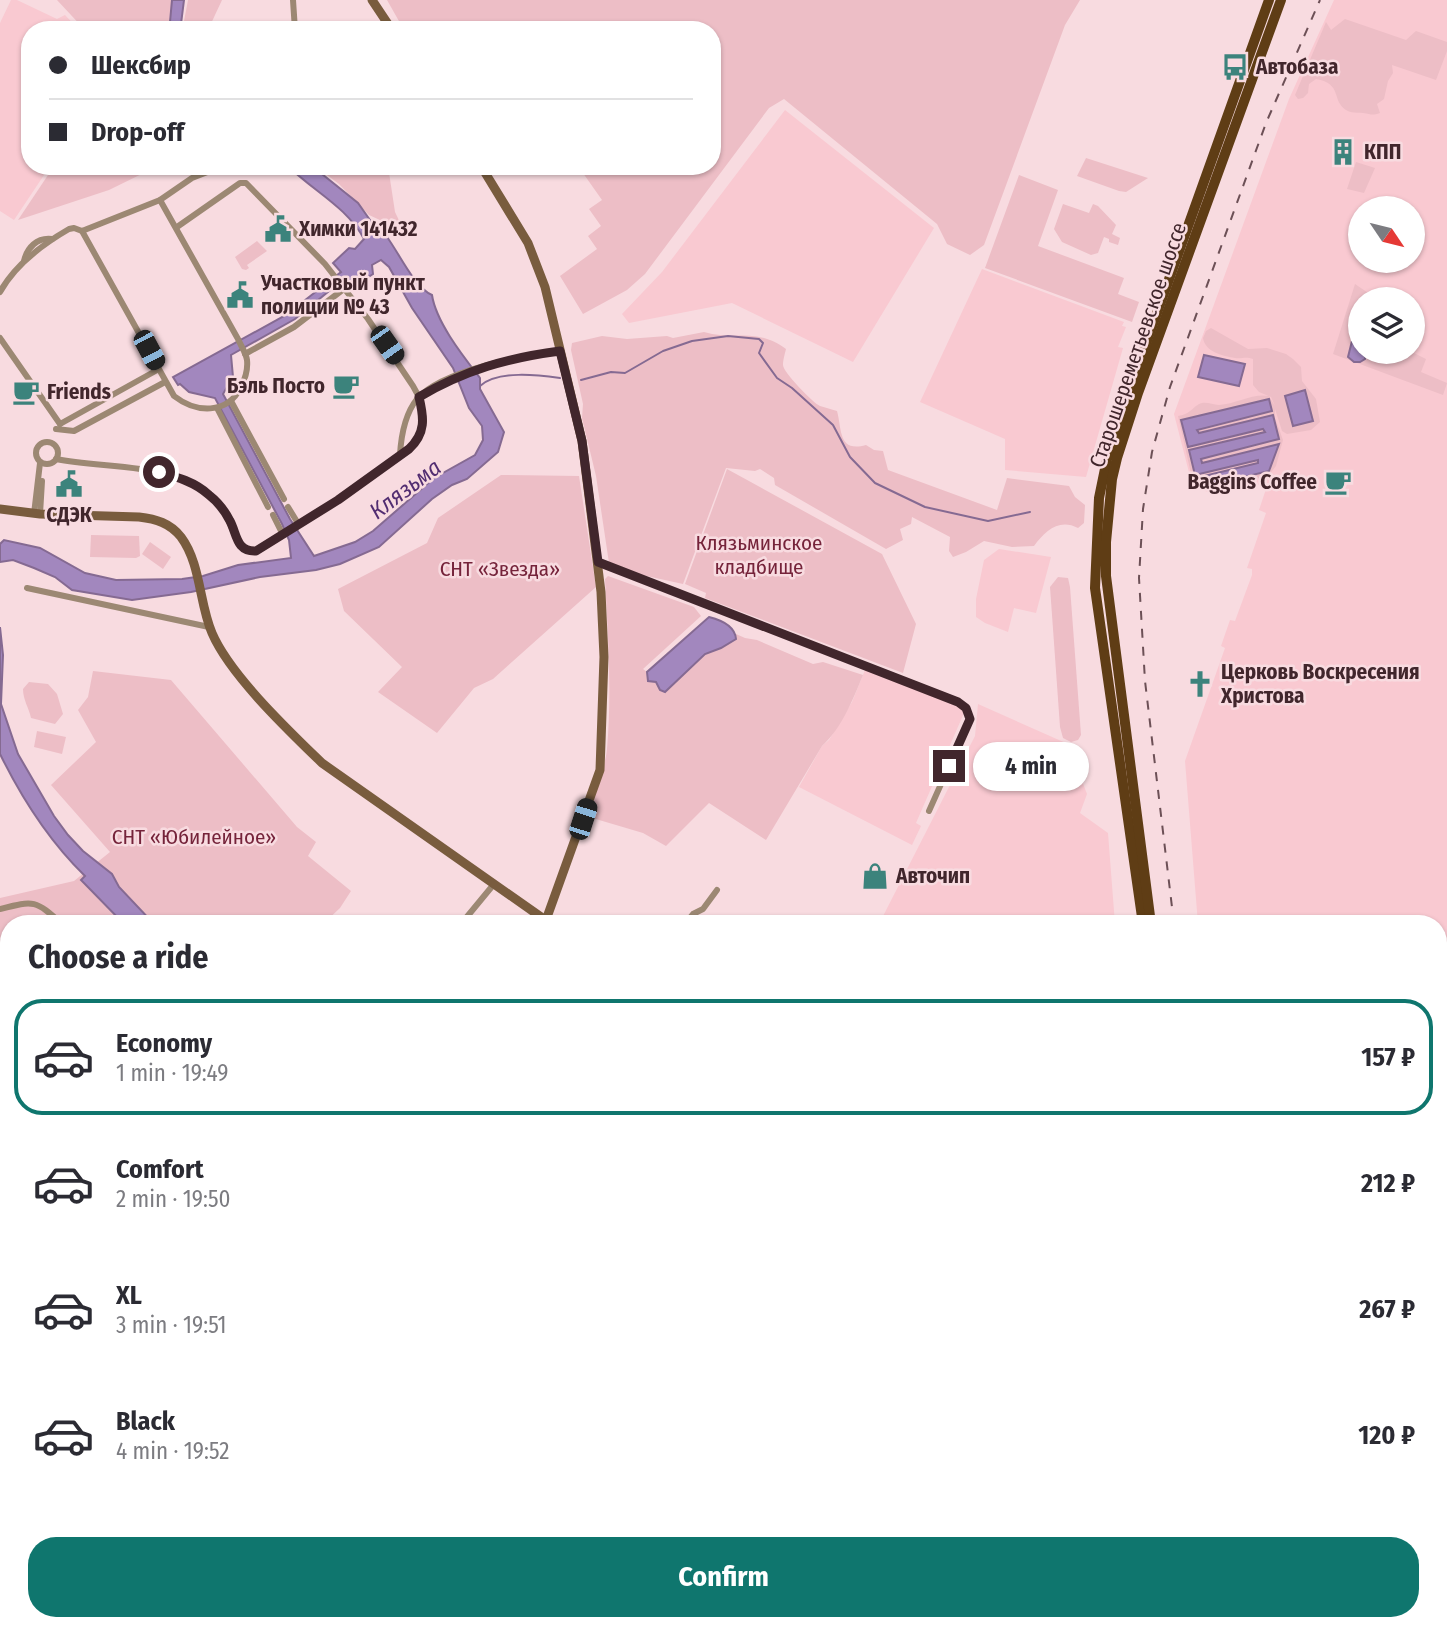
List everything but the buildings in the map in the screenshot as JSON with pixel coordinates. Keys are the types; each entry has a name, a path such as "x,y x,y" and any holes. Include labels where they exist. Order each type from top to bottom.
{"main road":[{"name":"Старошереметьевское шоссе","path":"1142,915 1095,588 1099,498 1113,440 1129,391 1269,0"},
{"name":"Старошереметьевское шоссе","path":"1150,915 1106,576 1112,479 1138,393 1281,0"}],"street":[{"path":"293,0 295,21"},
{"path":"372,0 385,21"},
{"path":"82,231 160,200 199,175"},
{"path":"487,175 538,263 582,441 598,562 604,657 602,757 600,771 550,915"},
{"path":"57,459 77,464 159,472 194,484 220,506 231,522 236,541 246,550 261,549 284,535 416,442 423,428 423,412 419,397 403,368 334,275 243,181 177,227"},
{"path":"0,292 23,263 33,245 74,228 82,231 174,396 190,406 205,410 230,401 245,380 247,369 244,352 160,200"},
{"path":"244,352 294,327 343,286"},
{"path":"0,338 58,426 74,431 165,382"},
{"path":"400,455 405,425 411,408 419,397 445,381 489,364 560,351"},
{"path":"51,443 58,426 159,369"},
{"path":"230,401 284,499"},
{"path":"218,407 268,507"},
{"path":"42,443 51,443 58,452 57,459 50,464 42,463 36,457 37,448 42,443"},
{"path":"37,514 42,463"},
{"path":"288,507 298,526"},
{"path":"0,509 37,514 115,514 166,523 178,533 187,546 209,627 224,655 291,733 322,763 538,915"},
{"path":"273,515 284,535"},
{"path":"598,562 916,684 966,708 970,719 967,728 929,811"},
{"path":"27,588 209,627"},
{"path":"468,915 494,884"},
{"path":"692,915 703,909 717,890"},
{"path":"0,909 29,903 41,905 52,915"}],"shaded area":[{"path":"11,0 17,0 57,19 65,15 71,21 21,21 21,175 44,175 14,220 0,211 0,23"},
{"path":"172,0 184,0 181,21 170,21"},
{"path":"1334,0 1447,0 1447,915 1197,915 1185,761 1225,648 1221,646 1230,620 1235,621 1252,575 1252,569 1247,568 1266,513 1259,510 1268,483 1213,493 1193,488 1174,414 1289,99"},
{"path":"785,110 934,228 853,362 732,303 629,323 622,314 662,272"},
{"path":"298,175 323,175 358,203 370,220 388,232 387,237 413,277 432,295 444,327 480,378 480,389 504,432 498,452 467,479 452,485 432,499 379,547 340,564 316,570 260,577 191,592 132,600 72,590 55,577 34,568 13,560 0,562 0,544 4,540 40,548 85,573 116,580 182,579 203,576 238,565 291,558 289,540 282,524 215,398 189,392 178,385 173,377 286,315 341,272 333,263 349,248 355,249 364,239 339,208","holes":["381,260 389,267 412,308 453,368 469,408 482,426 483,440 475,455 434,478 373,531 355,542 314,556 290,519 223,394 233,377 231,355 295,319 345,278 353,287 373,274 372,265"]},
{"path":"982,269 1124,322 1122,326 1126,327 1118,347 1123,348 1086,477 1005,470 1005,439 920,402"},
{"path":"1204,355 1245,364 1239,386 1198,377"},
{"path":"1305,390 1313,421 1293,426 1285,396"},
{"path":"1269,399 1272,411 1197,430 1199,433 1273,415 1279,439 1201,459 1202,463 1279,444 1269,471 1198,488 1196,478 1258,463 1258,460 1195,475 1189,450 1265,432 1263,429 1188,447 1181,420"},
{"path":"999,549 1051,557 1036,613 1014,608 1008,632 976,617 976,599 984,560"},
{"path":"709,617 730,627 736,639 705,654 665,692 660,690 656,682 648,681 647,672"},
{"path":"0,627 3,655 1,704 18,754 68,835 112,874 119,887 145,915 115,915 81,880 85,876 49,835 29,806 0,754"},
{"path":"865,670 960,706 964,713 916,823 921,826 912,845 799,787 822,746 829,740 852,702"},
{"path":"978,704 1068,744 1087,794 1080,813 1108,833 1114,915 884,915 975,736"}],"green space":[{"path":"57,0 172,0 170,21 77,21"},
{"path":"188,0 222,0 212,21 184,21"},
{"path":"387,0 1080,0 1065,25 984,245 970,255 947,244 937,224 784,99 769,108 721,172 721,21 399,21"},
{"path":"1345,19 1406,40 1416,31 1447,42 1447,51 1436,80 1392,65 1393,73 1388,81 1384,99 1377,104 1380,113 1375,114 1346,110 1333,88 1316,79 1309,84 1308,93 1298,99 1295,95 1326,22 1331,30"},
{"path":"1086,158 1148,178 1126,192 1119,191 1077,176"},
{"path":"1356,162 1375,168 1364,193 1347,189"},
{"path":"48,175 140,175 109,190 18,220"},
{"path":"327,175 389,175 395,212 405,233 398,235 382,221 369,215"},
{"path":"584,175 719,175 645,274 627,290 583,314 560,276 597,249 588,236 601,226 589,209 602,200"},
{"path":"1019,175 1058,190 1038,246 1124,278 1118,294 1139,302 1132,322 985,268"},
{"path":"1063,204 1089,213 1093,204 1098,206 1116,225 1112,234 1120,238 1118,245 1104,237 1098,253 1091,255 1062,242 1054,229"},
{"path":"257,241 267,251 247,265 249,268 242,269 235,257"},
{"path":"1348,306 1348,360 1333,354"},
{"path":"1211,328 1248,349 1267,348 1293,359 1301,367 1302,381 1316,399 1320,422 1311,430 1287,434 1282,431 1275,409 1275,418 1283,440 1276,466 1268,476 1218,489 1201,490 1194,487 1178,416 1202,403 1219,405 1268,396 1253,385 1253,359 1230,357 1211,350 1204,343 1206,331","holes":["1270,399 1272,411 1197,429 1198,433 1272,415 1278,439 1201,458 1202,463 1278,444 1268,471 1258,460 1195,475 1189,450 1265,432 1264,429 1188,447 1182,420"]},
{"path":"704,332 765,338 786,349 784,369 816,404 837,411 846,443 857,447 866,445 883,451 888,470 997,510 1007,478 1069,486 1075,497 1085,505 1084,523 1078,528 1059,525 1043,535 1034,546 1012,547 984,541 953,557 949,551 950,537 912,517 911,524 900,529 903,540 886,549 775,485 774,478 760,469 755,471 726,468 683,584 642,575 609,563 596,476 582,418 583,404 571,350 572,343 602,336 627,339 667,336 673,338"},
{"path":"1360,364 1424,364 1421,372 1447,383 1443,395"},
{"name":"Клязьминское кладбище","path":"727,469 882,554 916,624 903,673 705,598 706,593 685,584"},
{"name":"СНТ «Звезда»","path":"501,475 579,476 596,587 493,679 474,688 437,733 378,692 402,667 344,611 338,589 427,543 438,518"},
{"path":"91,535 139,536 140,556 90,557"},
{"path":"150,542 171,557 163,569 142,554"},
{"path":"608,576 694,607 701,616 643,669 647,672 648,680 690,667 705,654 736,639 736,634 813,664 823,662 863,675 841,722 822,746 766,840 709,803 666,846 643,833 589,817 607,749 609,685 605,579"},
{"path":"1058,577 1068,578 1070,587 1081,735 1078,740 1071,742 1063,738 1060,727 1050,587"},
{"name":"СНТ «Юбилейное»","path":"93,671 171,680 297,827 316,842 308,856 351,891 340,908 333,915 0,915 0,898 74,881 110,852 51,785 96,742 78,710 88,697"},
{"path":"29,682 48,684 57,694 63,714 55,724 31,718 23,689"},
{"path":"37,731 66,737 62,754 34,747"}],"waterway":[{"path":"581,380 611,372 625,373 663,351 692,341 728,336 759,339 763,343 759,353 777,378 833,425 850,457 875,483 925,507 988,521 1030,512"},
{"path":"480,386 507,376 560,378"}],"railway":[{"path":"1173,915 1145,681 1139,578 1143,509 1152,452 1170,387 1266,123 1320,0"}],"place":[{"name":"Автобаза","path":"1235,67"},
{"name":"КПП","path":"1343,152"},
{"name":"Химки 141432","path":"278,229"},
{"name":"Участковый пункт полиции № 43","path":"240,295"},
{"name":"Бэль Посто","path":"346,386"},
{"name":"Friends","path":"26,392"},
{"name":"Baggins Coffee","path":"1338,482"},
{"name":"СДЭК","path":"69,484"},
{"name":"Церковь Воскресения Христова","path":"1200,684"},
{"name":"Авточип","path":"875,876"}],"route":[{"path":"159,472 176,476 208,493 226,513 236,541 246,550 256,551 338,500 409,449 423,428 419,397 445,381 489,364 560,351 582,441 598,562 958,702 969,712 970,719 949,766"}],"water label":[{"name":"Клязьма","path":"405,489"}]}
